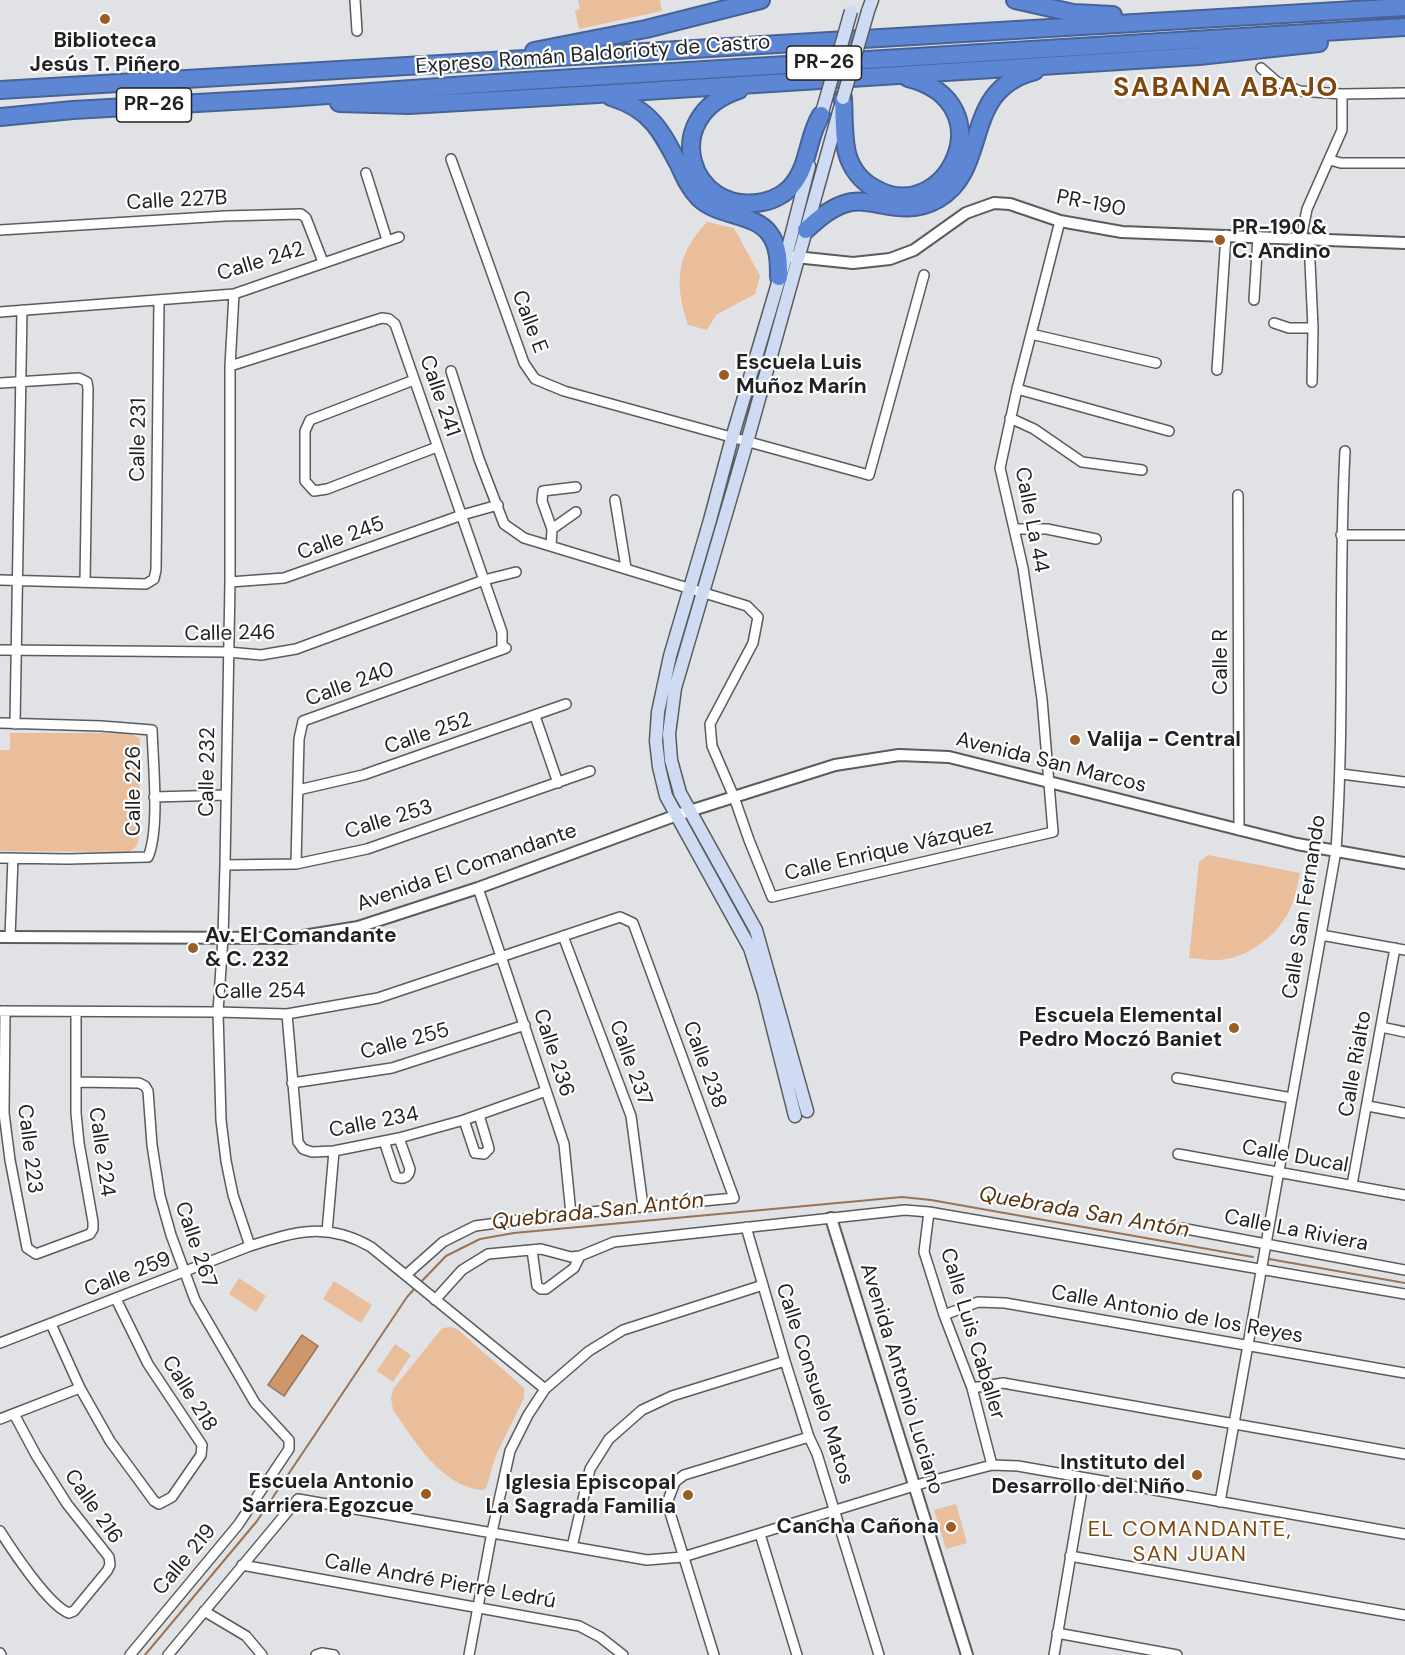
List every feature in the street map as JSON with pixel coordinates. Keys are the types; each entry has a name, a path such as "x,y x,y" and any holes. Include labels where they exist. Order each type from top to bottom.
{"highway":[{"path":"507,61 541,49 646,29 761,0"},
{"path":"1015,0 1065,12 1118,16 1155,22"},
{"name":"Expreso Román Baldorioty de Castro","path":"0,90 1405,7"},
{"name":"Expreso Román Baldorioty de Castro","path":"0,117 73,110 521,81 1405,27"},
{"path":"286,98 339,104 409,105 598,94 1260,50 1350,38 1362,30"},
{"path":"806,230 825,214 844,204 858,203 898,209 936,200 962,177 985,110 998,92 1015,79 1031,72 1070,63"},
{"path":"835,97 847,153 856,172 870,186 890,194 902,196 922,192 946,176 953,166 958,152 957,119 950,103 931,86 895,75"},
{"path":"767,83 728,93 717,99 702,113 697,122 691,142 693,165 704,183 721,197 731,201 757,203 769,201 788,189 795,183 821,115"},
{"path":"598,94 631,104 651,119 663,135 688,184 706,204 717,210 755,222 768,232 777,248 780,277"},
{"path":"0,122 23,116"}],"main road":[{"path":"795,1116 764,993 750,948 666,796 656,741 662,691 727,437 780,277 806,230 853,5"},
{"path":"807,1112 756,930 680,794 671,760 669,734 675,688 747,442 793,257 821,115 835,97 870,5"}],"street":[{"path":"356,0 357,31"},
{"path":"1261,68 1277,82 1300,91 1342,94 1405,93"},
{"path":"1312,382 1313,328 1305,239 1306,209 1342,130 1342,94"},
{"name":"Calle E","path":"451,159 524,363 535,379 553,388 869,475 924,275"},
{"path":"1330,160 1341,163 1405,163"},
{"path":"366,173 387,240"},
{"name":"PR-190","path":"793,257 853,263 890,259 914,250 966,213 994,203 1010,204 1060,221 1122,232 1405,243"},
{"name":"Calle 227B","path":"0,230 225,216 301,214 306,218 324,262"},
{"name":"Calle La 44","path":"1053,832 1041,687 1026,584 1000,468 1017,389 1060,221"},
{"path":"1217,370 1226,235"},
{"path":"1254,300 1258,236"},
{"name":"Calle 242","path":"0,312 234,294 399,237"},
{"name":"Calle 232","path":"234,294 230,366 230,582 225,865 218,1012 221,1120 226,1161 233,1195 250,1246"},
{"name":"Calle 231","path":"85,582 146,584 154,579 156,570 159,300"},
{"path":"0,723 15,724 22,310"},
{"name":"Calle 241","path":"230,366 382,318 389,319 395,324 502,632 502,646"},
{"path":"1274,322 1289,328 1313,328"},
{"path":"1031,334 1156,363"},
{"path":"452,371 479,459 504,524 524,538 627,568 689,590 703,592"},
{"path":"0,383 79,378 87,382 88,389 85,582 0,580"},
{"path":"414,381 310,420 305,431 305,481 314,491 329,488 437,447"},
{"path":"1017,389 1169,430"},
{"path":"1010,418 1034,429 1082,462 1142,470"},
{"name":"Calle San Fernando","path":"1220,1502 1336,851 1341,774 1341,535 1345,451"},
{"path":"551,546 552,529 542,501 543,491 576,487"},
{"name":"Calle R","path":"1238,495 1239,830"},
{"path":"615,500 627,568"},
{"name":"Calle 245","path":"230,582 284,578 462,515 498,505"},
{"path":"552,529 576,512"},
{"path":"1015,530 1047,529 1096,539"},
{"path":"1341,535 1405,535"},
{"name":"Calle 246","path":"0,650 228,652 261,655 296,649 484,580 516,572"},
{"name":"Calle Enrique Vázquez","path":"703,592 747,606 758,618 753,643 710,724 712,746 772,897 1053,832"},
{"name":"Calle 240","path":"297,864 299,739 303,721 506,648 502,646"},
{"name":"Calle 252","path":"298,790 363,775 566,704"},
{"path":"534,716 558,783 590,771"},
{"name":"Calle 226","path":"13,858 148,857 152,848 154,797 152,730 15,724"},
{"name":"Avenida San Marcos","path":"690,811 835,765 899,755 949,757 1297,844 1405,863"},
{"path":"1341,774 1405,782"},
{"name":"Calle 253","path":"225,865 297,864 367,849 558,783"},
{"path":"154,797 226,795"},
{"name":"Avenida El Comandante","path":"5,937 291,938 358,927 478,888 690,811"},
{"path":"0,858 13,858 5,937"},
{"name":"Calle 236","path":"478,888 564,1144 571,1214"},
{"name":"Calle 254","path":"2,1011 287,1014 378,998 620,916 633,923 638,938"},
{"path":"1321,935 1400,949"},
{"name":"Calle 237","path":"563,936 631,1116 643,1206"},
{"name":"Calle 238","path":"638,938 734,1198 643,1206"},
{"name":"Calle Rialto","path":"1353,1185 1381,1027 1400,949"},
{"name":"Calle 223","path":"2,1011 4,1113 8,1148 27,1248 32,1252"},
{"name":"Calle 224","path":"32,1252 36,1254 90,1234 93,1229 79,1143 76,1012"},
{"name":"Calle 234","path":"287,1014 298,1142 303,1149 312,1152 334,1151 399,1138 464,1120 546,1091"},
{"name":"Calle 255","path":"292,1083 392,1068 525,1025"},
{"path":"1381,1027 1405,1032"},
{"path":"1177,1078 1292,1098"},
{"name":"Calle 267","path":"76,1083 140,1083 148,1091 152,1145 160,1196 184,1272 195,1300 255,1403 289,1440 289,1449 285,1455"},
{"path":"1368,1106 1405,1113"},
{"path":"795,1116 807,1112"},
{"path":"464,1120 475,1153 484,1154 489,1149 479,1115"},
{"path":"384,1141 394,1173 401,1179 409,1174 410,1169 399,1138"},
{"path":"327,1232 334,1151"},
{"name":"Calle Ducal","path":"1178,1154 1405,1195"},
{"path":"409,1276 443,1242 475,1226 643,1206"},
{"path":"432,1297 462,1270 488,1254 532,1250 580,1256 614,1242 905,1210 929,1212 1405,1294"},
{"name":"Calle Luis Caballer","path":"929,1212 924,1252 944,1315 972,1388 992,1465"},
{"name":"Avenida Antonio Luciano","path":"831,1218 967,1655"},
{"name":"Calle Consuelo Matos","path":"746,1227 785,1361 809,1437 817,1454 879,1655"},
{"name":"Calle La Riviera","path":"1181,1228 1405,1270"},
{"name":"Calle 259","path":"0,1343 250,1246 292,1233 327,1232 361,1241 409,1276 545,1389"},
{"path":"532,1250 535,1280 541,1289 546,1289 574,1268 580,1256"},
{"path":"469,1655 510,1451 528,1415 545,1389 589,1351 623,1330 763,1285"},
{"name":"Calle 218","path":"80,1388 116,1449 154,1501 164,1502 172,1497 201,1455 202,1444 148,1364 116,1299"},
{"name":"Calle Antonio de los Reyes","path":"944,1315 978,1302 1005,1303 1405,1373"},
{"path":"0,1419 80,1388 51,1324"},
{"path":"572,1547 591,1469 609,1439 642,1410 672,1396 785,1361"},
{"path":"972,1388 1003,1383 1405,1454"},
{"name":"Calle 216","path":"0,1531 17,1557 57,1606 69,1613 74,1611 110,1565 109,1557 67,1504 36,1455 14,1414"},
{"path":"714,1655 667,1503 675,1482 684,1475 809,1437"},
{"name":"Calle 219","path":"130,1655 238,1525 285,1455"},
{"path":"168,1655 298,1499 647,1560 684,1557 914,1486 992,1465 1018,1466 1405,1534"},
{"path":"1054,1655 1084,1478"},
{"path":"760,1534 797,1655"},
{"path":"1070,1556 1405,1615"},
{"name":"Calle André Pierre Ledrú","path":"242,1565 579,1626 600,1637 623,1655"},
{"path":"204,1611 246,1636 262,1655"},
{"path":"1057,1634 1177,1655"},
{"path":"316,1655 322,1653 334,1655"}],"shaded area":[{"path":"578,0 660,0 662,11 579,29 575,11 580,9"},
{"path":"707,222 734,228 760,276 755,294 716,315 707,330 688,325 680,283 681,270 689,246"},
{"path":"10,733 128,733 140,738 139,834 135,848 127,852 0,851 0,750 10,750"},
{"path":"1208,855 1300,873 1292,904 1278,928 1264,942 1248,952 1226,959 1189,958 1199,862"},
{"path":"239,1278 266,1296 256,1312 229,1294"},
{"path":"334,1281 372,1305 361,1323 323,1299"},
{"path":"443,1328 457,1329 524,1388 524,1398 496,1455 486,1488 483,1490 454,1481 442,1472 420,1448 393,1410 391,1398 393,1389 439,1332"},
{"path":"302,1335 318,1346 284,1396 268,1385"},
{"path":"395,1344 411,1355 393,1382 377,1371"},
{"name":"Cancha Cañona","path":"956,1504 967,1543 946,1549 934,1510"}],"waterway":[{"name":"Quebrada San Antón","path":"420,1283 446,1256 480,1239 514,1233 902,1197 931,1200 1253,1257"},
{"name":"Quebrada San Antón","path":"1269,1259 1405,1283"},
{"name":"Quebrada San Antón","path":"145,1655 257,1521 407,1297 416,1287"}],"place":[{"name":"Biblioteca Jesús T. Piñero","path":"105,19"},
{"name":"PR-190 & C. Andino","path":"1220,240"},
{"name":"Escuela Luis Muñoz Marín","path":"724,375"},
{"name":"Valija - Central","path":"1075,740"},
{"name":"Av. El Comandante & C. 232","path":"193,948"},
{"name":"Escuela Elemental Pedro Moczó Baniet","path":"1234,1028"},
{"name":"Instituto del Desarrollo del Niño","path":"1197,1475"},
{"name":"Escuela Antonio Sarriera Egozcue","path":"426,1494"},
{"name":"Iglesia Episcopal La Sagrada Familia","path":"688,1495"},
{"name":"Cancha Cañona","path":"951,1527"}],"district":[{"name":"SABANA ABAJO","path":"1226,89"},
{"name":"EL COMANDANTE, SAN JUAN","path":"1190,1542"}]}
